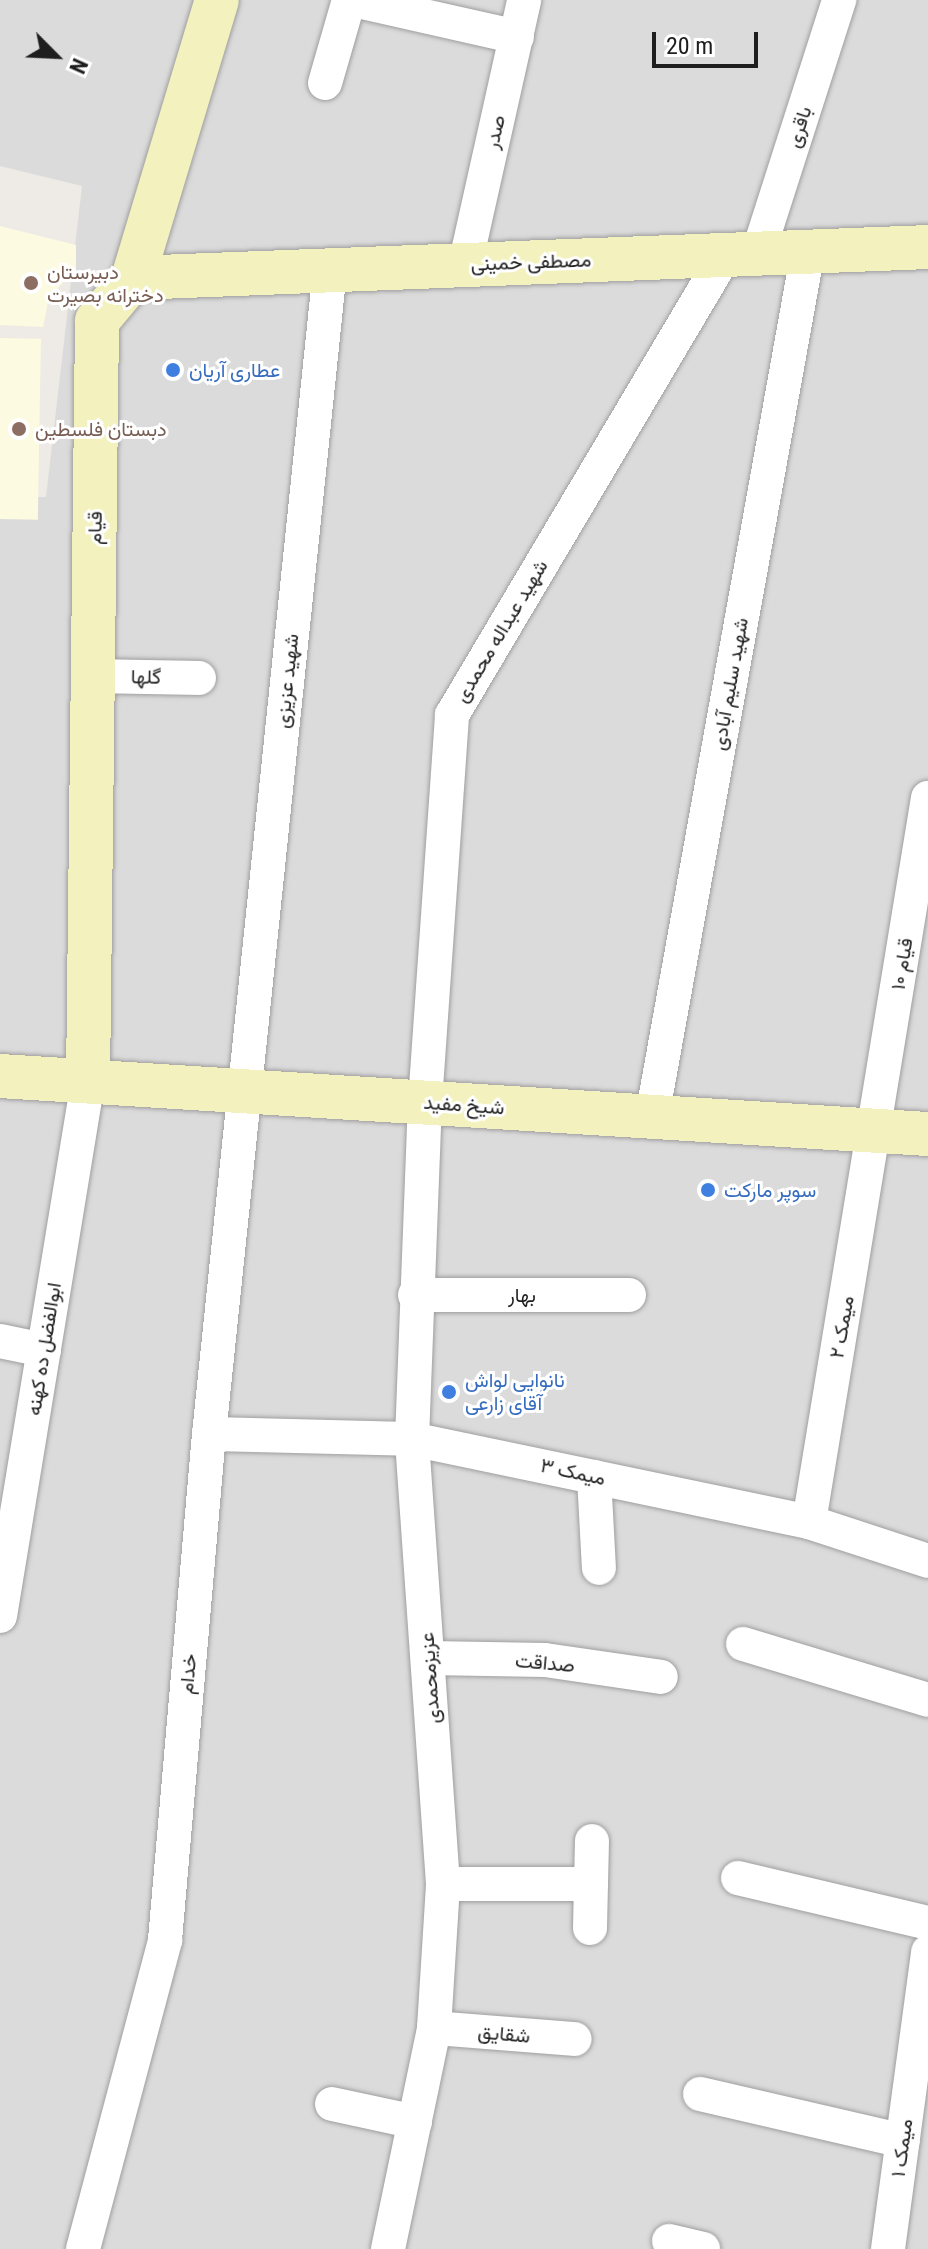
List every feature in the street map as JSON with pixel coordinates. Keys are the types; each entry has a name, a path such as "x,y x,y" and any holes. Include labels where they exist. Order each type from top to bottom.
{"street":[{"name":"قیام","path":"88,1081 97,321 133,278 217,0"},
{"path":"325,83 351,0 400,5 517,37"},
{"name":"صدر","path":"465,265 524,0"},
{"name":"باقری","path":"742,254 839,0"},
{"name":"مصطفی خمینی","path":"133,278 928,247"},
{"name":"شهید سلیم آبادی","path":"652,1117 808,251"},
{"name":"شهید عبداله محمدی","path":"425,1102 452,715 742,254"},
{"name":"شهید عزیزی","path":"244,1091 330,270"},
{"name":"گلها","path":"93,676 199,678"},
{"name":"قیام ۱۰","path":"875,1131 922,868 928,798"},
{"name":"شیخ مفید","path":"0,1076 928,1134"},
{"name":"ابوالفضل ده کهنه","path":"0,1616 6,1542 44,1350 88,1081"},
{"name":"خدام","path":"83,2249 165,1940 209,1434 244,1091"},
{"name":"عزیزمحمدی","path":"388,2249 434,2028 443,1884 412,1439 415,1295 425,1102"},
{"name":"میمک ۲","path":"809,1522 875,1131"},
{"name":"بهار","path":"415,1295 629,1295"},
{"path":"0,1341 44,1350"},
{"name":"میمک ۳","path":"209,1434 412,1439 809,1522 928,1561"},
{"path":"594,1477 599,1568"},
{"path":"743,1644 928,1700"},
{"name":"صداقت","path":"429,1658 545,1660 661,1677"},
{"path":"590,1928 592,1841"},
{"path":"738,1878 928,1923"},
{"path":"443,1884 591,1884"},
{"name":"میمک ۱","path":"888,2249 928,1952"},
{"name":"شقایق","path":"434,2028 575,2039"},
{"path":"700,2094 903,2141"},
{"path":"332,2104 415,2122"},
{"path":"669,2241 703,2249"}],"shaded area":[{"path":"0,0 928,0 928,2249 0,2249 0,497 46,497 82,186 0,166"},
{"name":"دبیرستان دخترانه بصیرت","path":"0,226 76,245 76,269 49,297 43,327 0,325"},
{"name":"دبستان فلسطین","path":"0,338 41,339 38,520 0,519"}],"place":[{"name":"دبیرستان دخترانه بصیرت","path":"31,283"},
{"name":"عطاری آریان","path":"173,370"},
{"name":"دبستان فلسطین","path":"19,429"},
{"name":"سوپر مارکت","path":"708,1190"},
{"name":"نانوایی لواش آقای زارعی","path":"449,1392"}]}
